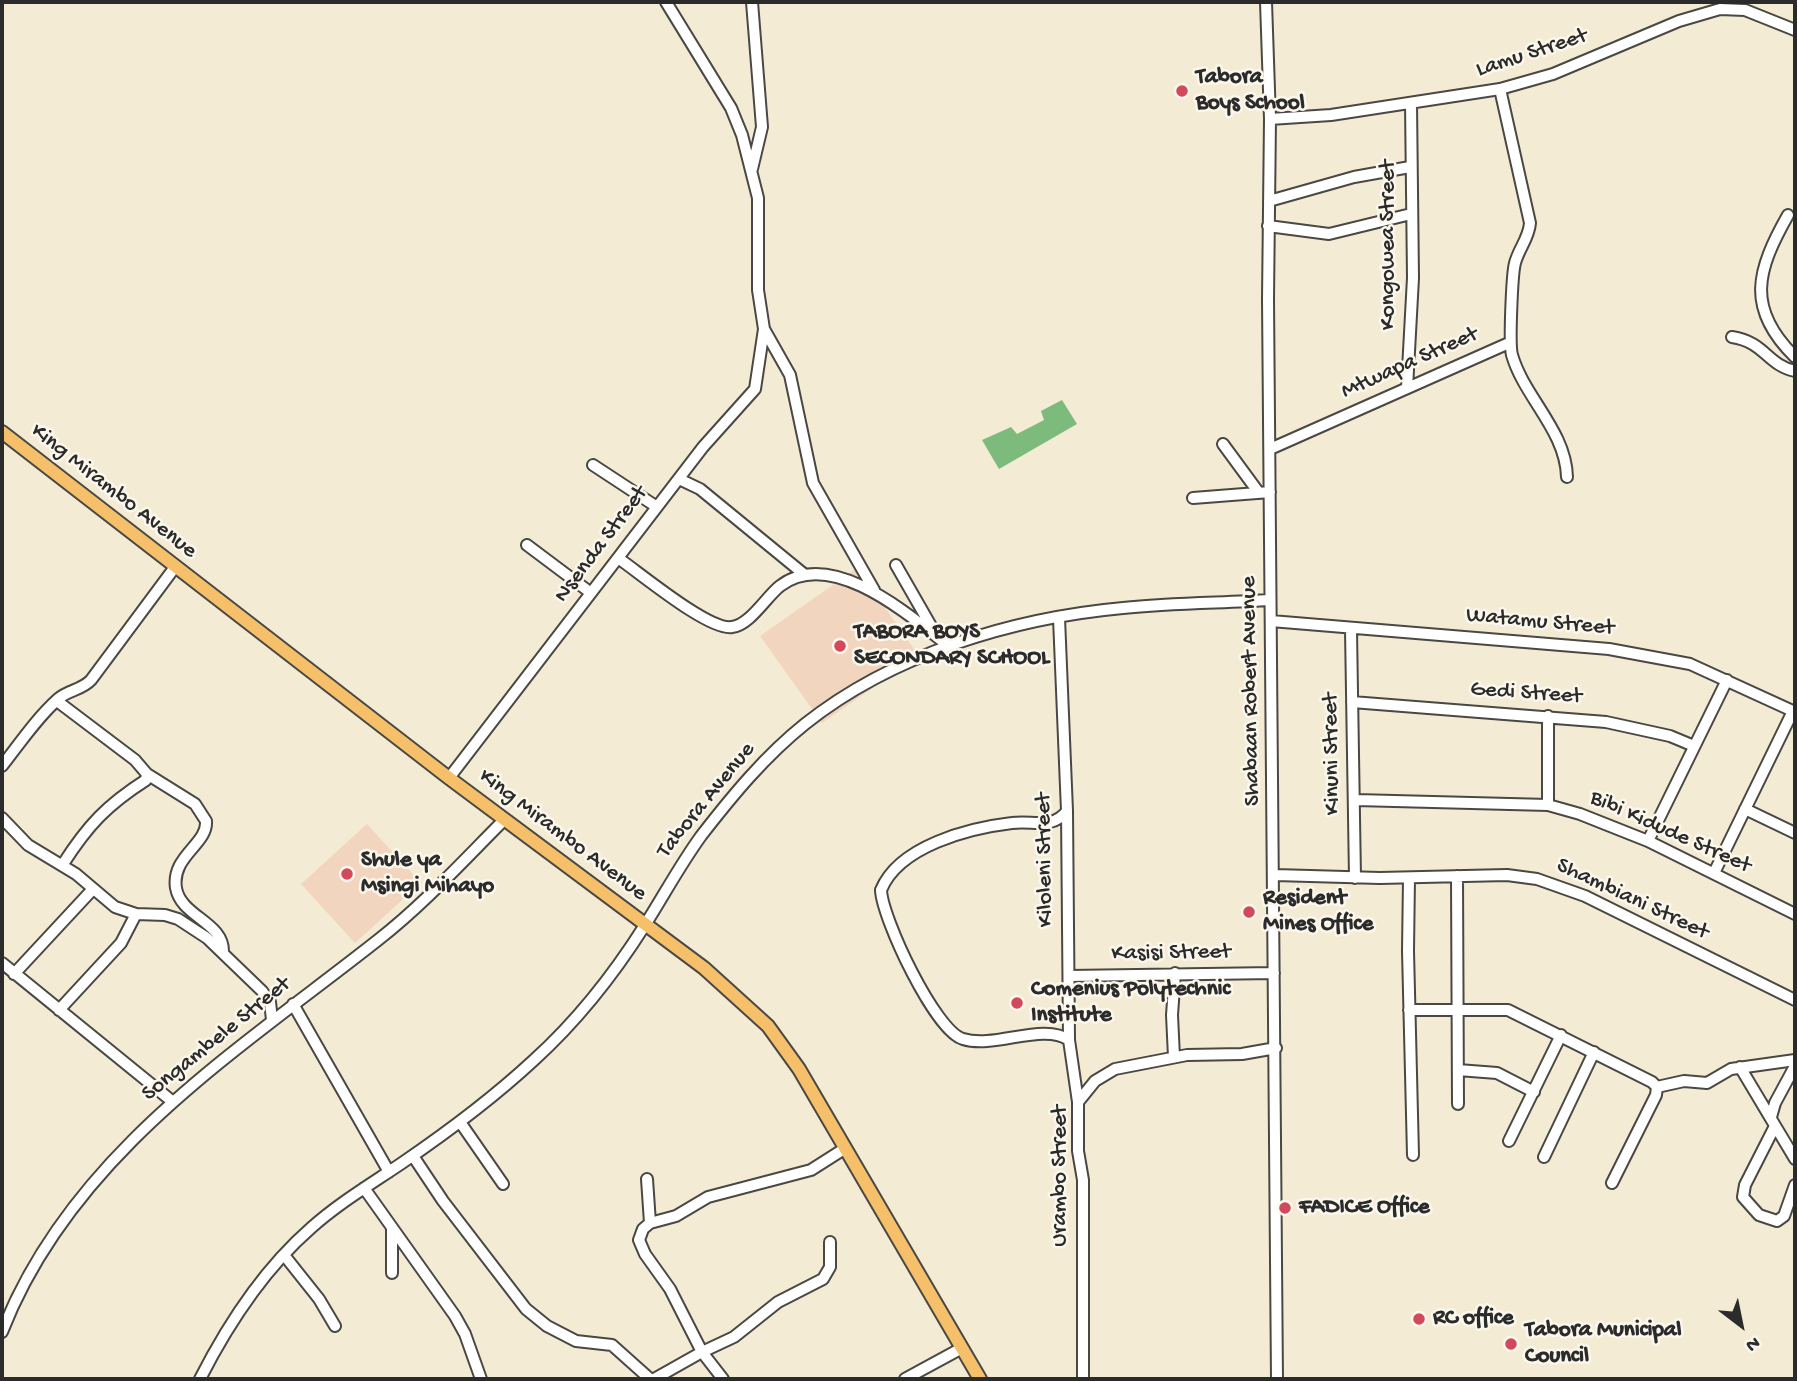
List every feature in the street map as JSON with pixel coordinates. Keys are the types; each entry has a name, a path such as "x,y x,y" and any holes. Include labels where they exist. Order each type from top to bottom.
{"main road":[{"name":"King Mirambo Avenue","path":"2,432 504,820 705,968 768,1026 790,1054 980,1379"}],"street":[{"path":"666,2 731,108 752,171 758,206 758,290 764,329 790,374 813,483 874,590"},
{"path":"752,2 762,127 752,171"},
{"name":"Shabaan Robert Avenue","path":"1266,2 1270,119 1270,449 1264,493 1271,621 1275,875 1277,1379"},
{"name":"Lamu Street","path":"1270,119 1331,115 1500,89 1553,74 1724,5 1745,10 1795,30"},
{"path":"1500,89 1530,223 1530,232 1515,263 1510,343"},
{"name":"Kongowea Street","path":"1407,388 1412,315 1411,103"},
{"path":"1269,201 1354,177 1410,167"},
{"path":"1268,226 1329,234 1411,214"},
{"path":"1788,215 1771,245 1761,277 1769,327 1795,357"},
{"name":"Nsenda Street","path":"449,778 732,411 755,389 764,329"},
{"path":"1732,337 1750,340 1783,368 1795,371"},
{"name":"Mtwapa Street","path":"1270,449 1510,343 1518,369 1564,453 1567,477"},
{"path":"1223,444 1264,493"},
{"path":"593,465 657,507"},
{"path":"679,479 700,489 805,575"},
{"path":"1193,498 1264,493"},
{"path":"527,545 591,593"},
{"path":"618,558 696,615 722,627 741,624 783,584 805,575 844,580 874,590 950,647"},
{"path":"896,565 936,636"},
{"path":"2,766 31,727 57,701 91,680 175,567"},
{"name":"Tabora Avenue","path":"200,1379 240,1310 284,1255 311,1228 460,1122 526,1068 568,1027 601,988 701,837 745,783 787,740 837,701 869,681 950,647 1059,618 1125,608 1270,600"},
{"name":"Kiloleni Street","path":"1059,618 1067,811 1069,1040 1078,1102"},
{"name":"Watamu Street","path":"1271,621 1351,630 1609,649 1658,656 1727,680 1794,711"},
{"name":"Kinuni Street","path":"1351,630 1356,800 1355,878"},
{"path":"1648,841 1727,680"},
{"path":"57,701 135,760 147,774 183,795 203,813 207,826 183,859 178,869 176,888 188,908 221,937 223,952"},
{"name":"Gedi Street","path":"1352,702 1548,716 1639,729 1694,746"},
{"path":"1714,873 1794,711"},
{"path":"1548,716 1548,805"},
{"path":"63,864 102,811 146,780 147,774"},
{"name":"Bibi Kidude Street","path":"1356,800 1548,805 1580,814 1648,841 1795,914"},
{"path":"1745,809 1795,833"},
{"path":"1067,811 1047,824 1014,822 980,828 946,840 895,867 881,890 886,915 904,954 936,1011 954,1035 974,1040 1051,1033 1069,1040"},
{"path":"2,817 28,845 63,864 115,907 136,914 178,919 223,952 267,997 290,1006 389,1172"},
{"name":"Songambele Street","path":"2,1332 52,1234 111,1162 173,1102 272,1020 409,915 504,820"},
{"path":"1047,824 1067,842"},
{"name":"Shambiani Street","path":"1275,875 1355,878 1507,875 1553,884 1795,1000"},
{"path":"1457,876 1458,1104"},
{"path":"1409,878 1413,1155"},
{"path":"14,974 93,889"},
{"path":"59,1010 121,943 136,914"},
{"path":"2,963 173,1102"},
{"path":"1174,1057 1172,1015 1175,973"},
{"name":"Kasisi Street","path":"1069,976 1274,973"},
{"path":"267,997 272,1020"},
{"path":"1409,1010 1508,1010 1594,1052 1657,1087"},
{"path":"1051,1033 1069,1020"},
{"path":"1509,1141 1561,1035"},
{"name":"Urambo Street","path":"1083,1379 1083,1180 1078,1151 1078,1102 1095,1081 1115,1069 1174,1057 1242,1054 1276,1048"},
{"path":"1545,1157 1594,1052"},
{"path":"1657,1087 1684,1081 1707,1083 1740,1067 1795,1060"},
{"path":"1795,1066 1775,1103 1773,1122 1745,1185 1743,1196 1759,1215 1777,1221 1784,1216 1795,1185"},
{"path":"1740,1067 1795,1159"},
{"path":"1458,1070 1497,1073 1534,1091"},
{"path":"1612,1183 1656,1095 1657,1087"},
{"path":"460,1122 503,1184"},
{"path":"723,1379 702,1352 670,1289 641,1247 639,1235 650,1223 677,1216 715,1195 811,1170 844,1149"},
{"path":"413,1156 443,1202 526,1309 547,1326 576,1341 612,1345 652,1379 734,1337 778,1302 823,1279 830,1268 830,1242"},
{"path":"647,1179 650,1223"},
{"path":"364,1188 455,1316 465,1334 481,1379"},
{"path":"392,1228 392,1273"},
{"path":"284,1255 320,1299 335,1325"},
{"path":"905,1379 962,1349"}],"shaded area":[{"name":"TABORA BOYS SECONDARY SCHOOL","path":"857,568 919,656 822,723 760,636"},
{"path":"367,824 421,883 355,943 301,884"}],"green space":[{"path":"1062,400 1077,424 999,469 982,440 1011,427 1017,434 1044,420 1041,411"}],"place":[{"name":"Tabora Boys School","path":"1182,91"},
{"name":"TABORA BOYS SECONDARY SCHOOL","path":"840,646"},
{"name":"Shule ya Msingi Mihayo","path":"347,874"},
{"name":"Resident Mines Office","path":"1249,912"},
{"name":"Comenius Polytechnic Institute","path":"1017,1003"},
{"name":"FADICE Office","path":"1285,1208"},
{"name":"RC office","path":"1419,1319"},
{"name":"Tabora Municipal Council","path":"1511,1344"}]}
